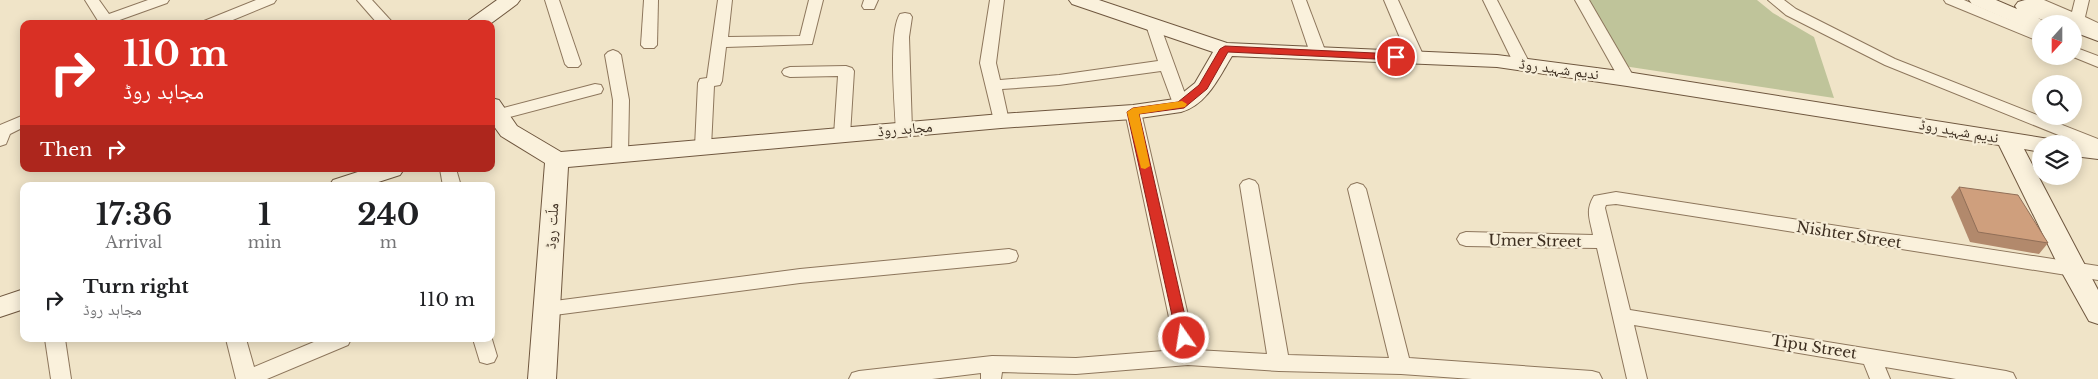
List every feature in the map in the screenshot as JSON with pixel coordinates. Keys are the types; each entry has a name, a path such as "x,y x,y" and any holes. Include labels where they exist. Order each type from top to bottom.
{"street":[{"path":"92,0 105,20"},
{"path":"111,20 162,0"},
{"path":"219,20 269,0"},
{"path":"364,0 383,20"},
{"path":"482,20 510,0"},
{"path":"552,0 573,64"},
{"path":"649,45 650,0"},
{"path":"703,147 706,83 714,82 725,0"},
{"path":"719,42 807,41 816,0"},
{"path":"997,0 988,63 1001,121"},
{"name":"ندیم شہید روڈ","path":"1079,0 1225,49 1497,61 1627,79 2032,143"},
{"path":"1299,0 1318,53"},
{"path":"1391,0 1416,58"},
{"path":"1490,0 1522,64"},
{"path":"1582,0 1627,79"},
{"path":"1775,0 1791,12 1890,62 2098,145"},
{"path":"1951,0 2032,34"},
{"path":"1980,0 2032,23"},
{"path":"2010,0 2051,15"},
{"path":"2032,0 2059,15"},
{"path":"2076,15 2082,0"},
{"path":"904,130 901,36 906,17"},
{"path":"1153,25 1181,105 1203,87 1225,49"},
{"path":"2082,25 2098,28"},
{"path":"2082,27 2098,35"},
{"path":"2082,43 2098,50"},
{"path":"612,55 622,100 620,154"},
{"path":"2082,55 2098,62"},
{"path":"993,85 1059,80 1167,65"},
{"path":"790,72 846,71 842,135"},
{"path":"498,122 595,89"},
{"name":"مجاہد روڈ","path":"557,160 1001,121 1133,112 1181,105"},
{"path":"1133,112 1188,357"},
{"path":"0,140 2,131 20,122"},
{"path":"498,122 557,160"},
{"path":"2008,140 2073,270 2098,314"},
{"path":"2082,149 2098,151"},
{"name":"ملّت روڈ","path":"542,379 557,160"},
{"path":"353,182 383,172"},
{"path":"1248,185 1279,363"},
{"path":"1357,189 1401,366"},
{"name":"Nishter Street","path":"1604,242 1596,208 1600,200 1616,198 2098,273"},
{"name":"Umer Street","path":"1466,239 1604,242"},
{"path":"1604,242 1637,379"},
{"path":"546,309 800,276 1009,256"},
{"path":"0,307 20,300"},
{"name":"Tipu Street","path":"1623,316 1871,356 1982,377 2006,379"},
{"path":"55,342 61,379"},
{"path":"237,342 246,379 334,342"},
{"path":"1871,356 1880,379"},
{"path":"858,379 991,372 1076,373 1188,357 1279,363 1401,366 1538,377 1592,379"}],"green space":[{"path":"1585,0 1757,0 1773,13 1814,37 1834,98 1617,65"}],"building":[{"path":"1959,187 2018,195 2048,243 1978,232"}],"slow traffic":[{"path":"1145,166 1133,112 1182,104"}],"route":[{"path":"1184,338 1133,112 1181,105 1203,87 1225,49 1396,57"}]}
